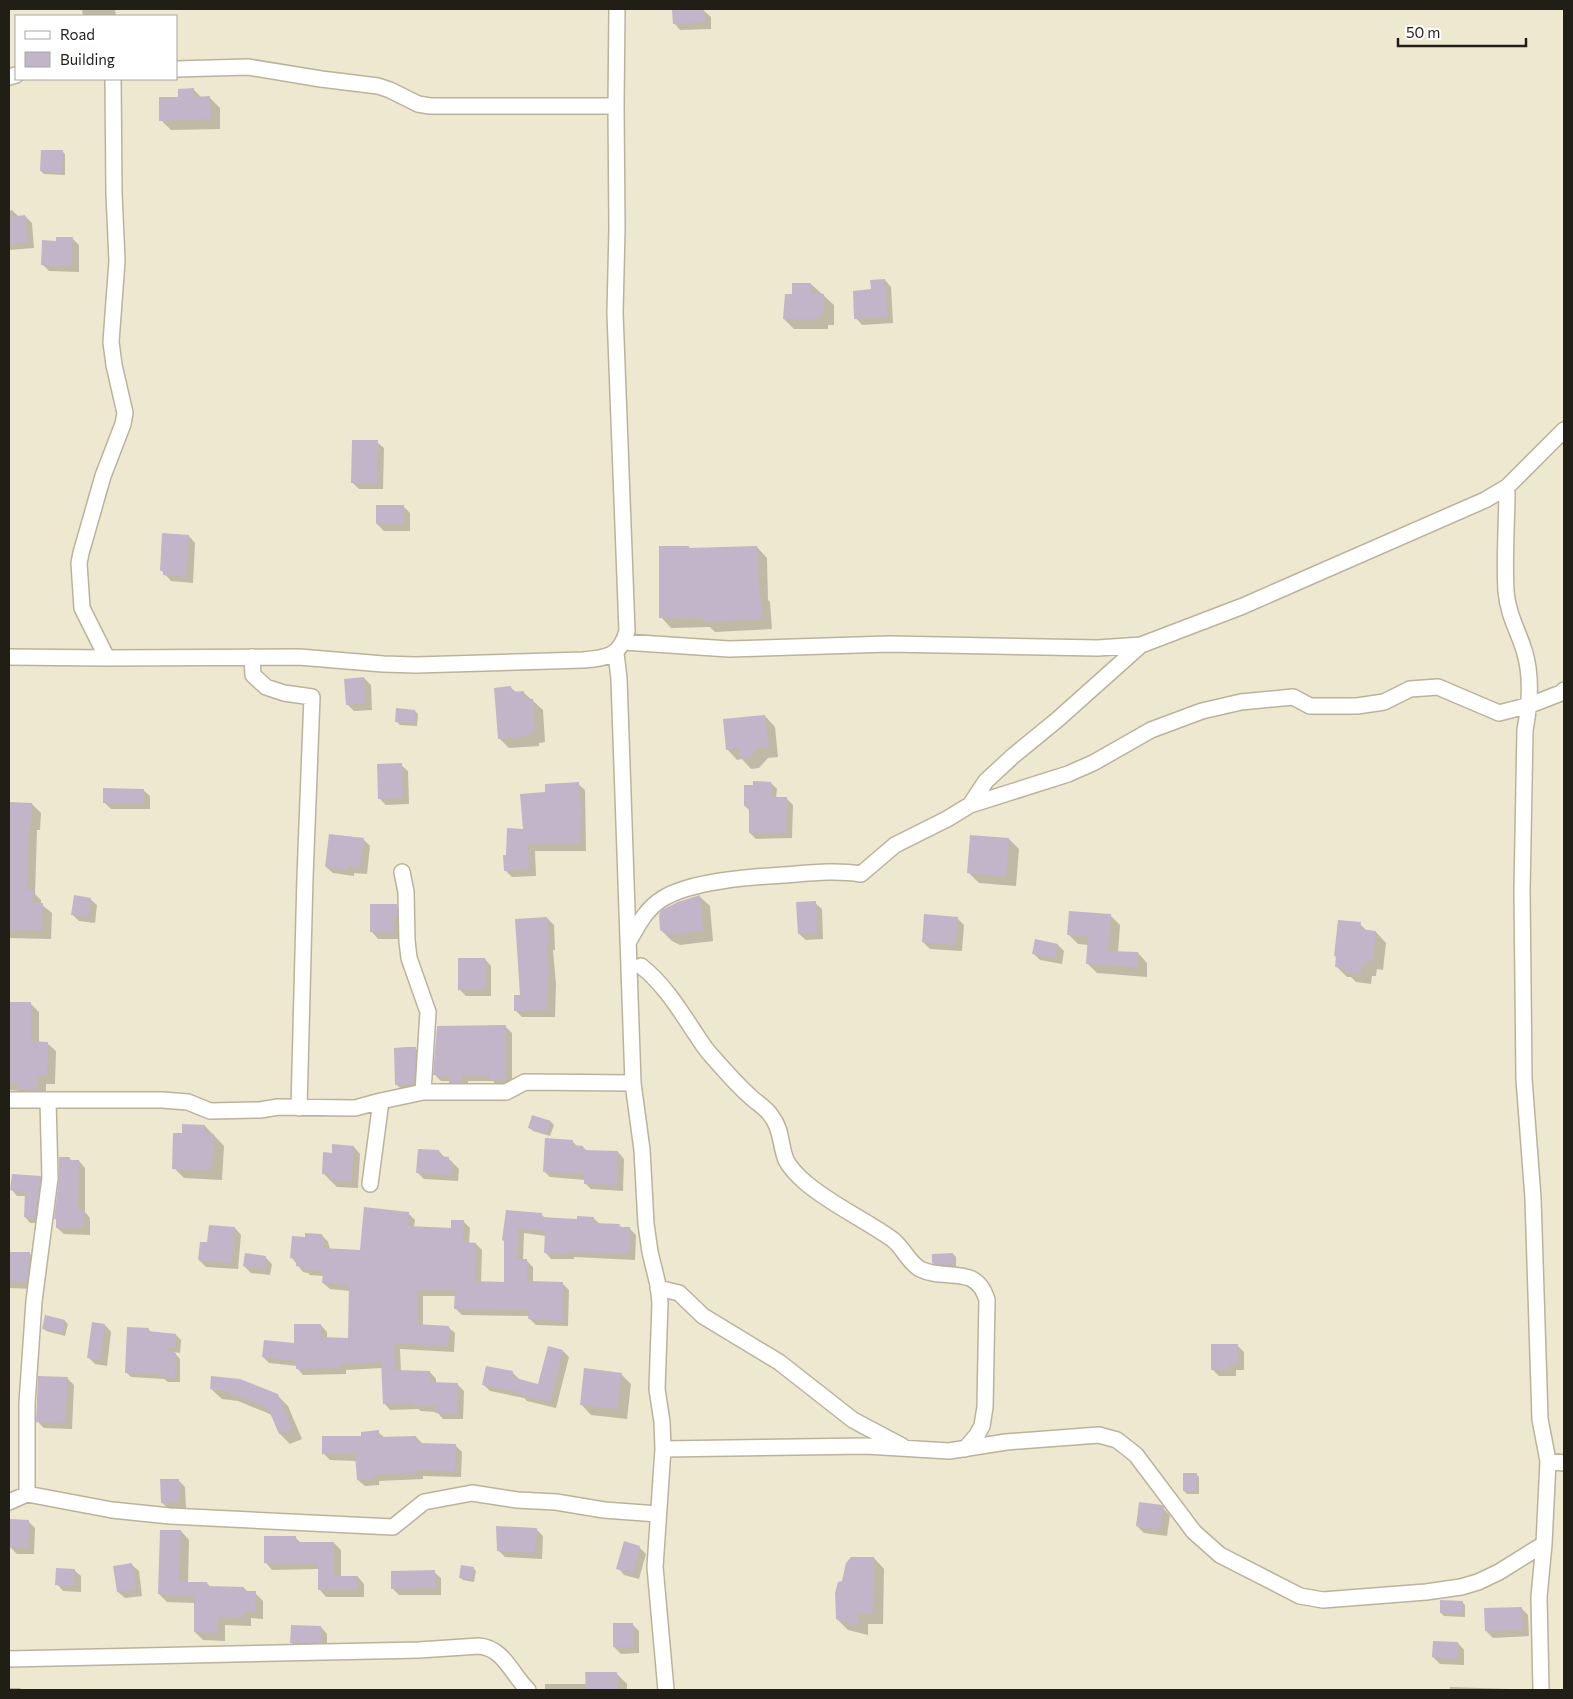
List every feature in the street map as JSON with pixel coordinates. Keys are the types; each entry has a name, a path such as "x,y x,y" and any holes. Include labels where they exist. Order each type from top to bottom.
{"street":[{"path":"617,9 615,312 627,616 627,631 620,648 619,679 633,1083 642,1150 646,1224 660,1303 657,1389 662,1422 663,1448 655,1567 666,1690"},
{"path":"178,69 248,66 321,79 378,86 418,104 430,106 616,106"},
{"path":"106,658 82,608 79,563 80,553 103,476 123,424 125,413 114,365 111,342 118,260 114,193 113,80"},
{"path":"9,657 299,657 376,664 416,665 583,660 603,658 620,648 729,649 889,644 1098,648 1141,645 1243,606 1485,500 1507,487 1564,430"},
{"path":"1507,487 1506,591 1509,613 1524,650 1530,705 1525,730 1522,882 1524,1079 1533,1198 1540,1419 1548,1461 1540,1597 1541,1690"},
{"path":"970,805 986,781 1012,756 1057,720 1141,645"},
{"path":"252,657 253,675 266,687 284,693 312,697 305,877 300,1108"},
{"path":"629,941 643,917 672,893 721,881 750,877 834,872 861,874 895,845 947,819 970,805 1068,774 1179,718 1241,702 1292,697 1310,706 1357,706 1384,702 1410,689 1438,688 1499,713 1530,705 1561,693 1564,690"},
{"path":"402,872 406,892 409,958 428,1012 423,1092"},
{"path":"641,966 674,1003 710,1054 773,1118 782,1137 786,1160 806,1182 832,1202 893,1240 913,1264 928,1272 955,1274 970,1278 979,1283 984,1289 987,1300 985,1407 982,1426 965,1449"},
{"path":"9,1100 162,1100 188,1102 210,1111 260,1110 278,1107 355,1108 423,1092 506,1092 525,1082 633,1083"},
{"path":"27,1494 27,1403 32,1329 50,1178 48,1101"},
{"path":"370,1184 382,1101"},
{"path":"658,1288 679,1293 703,1316 779,1362 853,1420 908,1449"},
{"path":"663,1448 866,1446 949,1451 1006,1442 1099,1435 1116,1440 1136,1455 1194,1532 1220,1555 1300,1596 1323,1600 1426,1592 1460,1587 1478,1582 1498,1572 1544,1544"},
{"path":"1548,1461 1564,1463"},
{"path":"9,1502 27,1494 112,1510 170,1516 394,1527 424,1502 472,1493 517,1500 556,1502 604,1510 658,1514"},
{"path":"9,1659 419,1650 479,1646 488,1647 501,1656 519,1682 528,1690"}],"building":[{"path":"672,10 704,10 705,22 673,24"},
{"path":"194,88 194,97 210,96 211,119 159,121 159,97 178,97 178,89"},
{"path":"41,150 63,150 62,173 40,171"},
{"path":"25,215 28,242 9,244 9,217"},
{"path":"56,237 73,237 72,266 41,265 42,240 56,241"},
{"path":"885,279 887,317 854,319 853,291 871,289 870,280"},
{"path":"792,283 811,283 811,294 824,294 824,315 818,315 818,319 783,319 785,294 792,294"},
{"path":"352,440 378,440 377,483 351,483"},
{"path":"376,505 404,505 404,525 376,524"},
{"path":"162,533 189,535 186,577 163,575 163,571 160,571"},
{"path":"659,546 689,546 689,548 757,546 762,619 703,622 703,617 659,618"},
{"path":"364,677 365,703 346,705 344,679"},
{"path":"511,686 512,692 524,691 524,699 533,699 535,732 529,733 529,736 498,739 494,688"},
{"path":"396,708 415,710 415,723 395,722"},
{"path":"765,715 769,747 758,748 749,758 740,759 739,748 726,750 723,719"},
{"path":"402,763 403,798 378,799 377,764"},
{"path":"753,781 771,782 771,797 787,797 786,833 749,833 749,807 744,806 744,785 753,785"},
{"path":"579,782 581,810 580,844 528,844 529,869 504,871 503,855 506,855 507,828 523,829 520,794 545,792 545,784"},
{"path":"103,788 144,789 143,803 103,803"},
{"path":"9,802 32,803 32,822 29,822 27,890 33,890 32,903 43,903 42,931 9,930"},
{"path":"329,834 364,838 360,868 348,866 348,870 325,867"},
{"path":"970,835 1009,838 1006,876 967,873"},
{"path":"74,895 91,898 88,917 71,915"},
{"path":"700,895 703,931 668,935 660,930 659,914 662,910 678,902"},
{"path":"816,901 817,933 798,934 796,902"},
{"path":"370,904 397,904 397,917 393,917 393,933 370,932"},
{"path":"1069,911 1111,914 1108,951 1138,952 1138,967 1086,964 1088,936 1067,935"},
{"path":"924,914 958,917 955,945 922,942"},
{"path":"547,917 549,944 547,944 548,1010 514,1011 514,995 520,995 515,919"},
{"path":"1338,920 1361,922 1360,929 1376,931 1373,961 1367,960 1366,966 1362,966 1361,974 1344,972 1345,968 1335,967 1336,956 1334,956"},
{"path":"1035,939 1058,944 1055,958 1032,954"},
{"path":"458,958 485,958 485,990 458,990"},
{"path":"9,1002 31,1002 31,1041 48,1042 47,1076 38,1076 38,1090 17,1089 17,1083 9,1082"},
{"path":"506,1025 506,1080 490,1080 490,1075 462,1075 462,1083 449,1083 449,1075 433,1075 437,1026"},
{"path":"416,1047 414,1084 395,1085 394,1048"},
{"path":"532,1115 551,1121 547,1134 528,1128"},
{"path":"182,1124 205,1125 205,1134 214,1134 212,1170 172,1169 173,1133 182,1133"},
{"path":"545,1138 573,1140 572,1145 583,1146 583,1150 618,1151 617,1185 584,1184 584,1174 543,1172"},
{"path":"332,1144 354,1146 351,1182 329,1180 330,1174 322,1174 323,1152 332,1153"},
{"path":"418,1149 439,1150 439,1156 449,1157 449,1161 452,1161 452,1175 416,1173"},
{"path":"59,1157 70,1157 70,1160 79,1160 78,1210 84,1210 84,1228 56,1228 56,1219 54,1219 59,1179"},
{"path":"12,1174 41,1176 35,1218 24,1217 25,1192 10,1190"},
{"path":"364,1207 409,1212 408,1226 451,1228 451,1220 464,1220 463,1242 476,1243 475,1281 504,1282 504,1241 502,1240 506,1210 542,1213 542,1217 577,1219 577,1216 594,1217 594,1223 620,1224 619,1227 630,1227 629,1254 544,1253 545,1231 518,1228 517,1259 527,1259 527,1281 563,1282 563,1321 528,1319 529,1310 454,1309 455,1290 417,1290 417,1324 449,1326 448,1346 394,1343 395,1370 430,1371 430,1382 458,1383 457,1414 435,1413 436,1406 413,1406 413,1403 383,1404 381,1362 340,1364 340,1368 296,1369 296,1361 262,1357 264,1340 294,1343 294,1324 321,1324 321,1337 348,1338 349,1285 322,1283 323,1271 303,1269 303,1267 296,1266 296,1259 290,1258 292,1236 305,1237 305,1233 322,1234 322,1238 324,1238 323,1248 360,1250"},
{"path":"209,1225 235,1227 232,1263 198,1260 200,1242 207,1242"},
{"path":"9,1252 30,1252 27,1282 9,1281"},
{"path":"245,1253 266,1256 264,1269 243,1266"},
{"path":"953,1253 954,1266 932,1263 932,1254"},
{"path":"45,1315 65,1320 62,1333 42,1329"},
{"path":"92,1322 105,1324 100,1360 87,1358"},
{"path":"127,1327 149,1328 148,1331 176,1334 176,1348 162,1347 176,1353 175,1378 161,1378 161,1374 125,1373"},
{"path":"1211,1344 1238,1344 1238,1364 1230,1364 1230,1370 1211,1370"},
{"path":"548,1346 563,1350 550,1402 519,1394 520,1392 482,1385 486,1366 513,1371 512,1377 538,1384"},
{"path":"584,1368 622,1373 617,1409 580,1405"},
{"path":"38,1376 68,1377 65,1423 36,1422"},
{"path":"211,1376 240,1379 278,1394 292,1429 279,1434 268,1408 226,1391 210,1389"},
{"path":"379,1430 379,1437 416,1436 417,1443 456,1444 455,1471 417,1470 417,1473 373,1475 373,1479 357,1480 355,1454 322,1454 322,1436 361,1436 361,1432"},
{"path":"1183,1473 1197,1473 1196,1491 1183,1491"},
{"path":"160,1479 179,1479 180,1502 161,1503"},
{"path":"1139,1502 1162,1505 1164,1507 1160,1530 1136,1526"},
{"path":"10,1519 29,1520 28,1548 9,1547"},
{"path":"496,1526 537,1528 535,1553 497,1551"},
{"path":"160,1530 181,1530 179,1582 207,1582 207,1586 244,1587 244,1591 256,1591 255,1611 243,1611 243,1618 218,1617 217,1633 194,1632 194,1596 158,1594"},
{"path":"264,1536 296,1536 296,1542 334,1542 334,1576 358,1576 358,1590 318,1590 318,1563 264,1563"},
{"path":"624,1541 640,1546 633,1573 616,1569"},
{"path":"851,1557 874,1557 873,1614 858,1614 858,1626 836,1619 835,1593 838,1582 842,1581 846,1563"},
{"path":"132,1563 136,1590 117,1592 113,1566"},
{"path":"461,1565 474,1567 472,1580 459,1578"},
{"path":"56,1568 75,1569 74,1586 55,1585"},
{"path":"435,1570 435,1588 391,1589 391,1571"},
{"path":"1440,1600 1463,1601 1462,1614 1440,1613"},
{"path":"1522,1607 1523,1630 1485,1631 1484,1608"},
{"path":"613,1623 633,1623 633,1647 613,1647"},
{"path":"291,1625 321,1626 321,1643 290,1643"},
{"path":"1433,1641 1458,1642 1457,1659 1432,1657"},
{"path":"585,1672 617,1672 617,1690 586,1690"}]}
